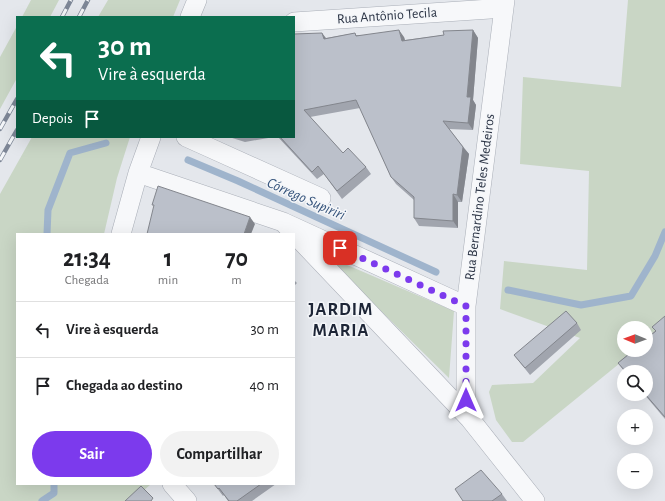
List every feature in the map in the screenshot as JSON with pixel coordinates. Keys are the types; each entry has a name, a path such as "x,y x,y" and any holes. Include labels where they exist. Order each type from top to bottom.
{"street":[{"path":"190,16 197,0"},
{"name":"Rua Antônio Tecila","path":"295,22 490,9 504,4"},
{"name":"Rua Bernardino Teles Medeiros","path":"470,419 466,400 466,306 504,4"},
{"path":"121,233 138,173 151,138"},
{"path":"188,138 321,198"},
{"path":"138,173 283,222 466,306"},
{"path":"283,222 293,233"},
{"path":"295,235 470,419 535,501"},
{"path":"173,485 187,501"}],"green space":[{"path":"31,0 59,0 51,16 23,16"},
{"path":"108,0 180,0 173,16 99,16"},
{"path":"628,0 665,0 665,326 653,336 653,321 617,321 617,357 627,357 523,442 512,442 496,420 489,392 492,385 533,383 580,338 500,309 504,261 587,270 589,171 520,164 523,77 621,87"},
{"path":"16,28 16,80 0,109 0,57"},
{"path":"31,138 130,138 117,178 104,233 16,233 16,485 150,485 132,501 0,501 0,194"},
{"path":"324,255 454,311 449,378"}],"building":[{"path":"399,30 402,41 444,35 443,31 473,30 467,97 471,97 468,123 443,121 463,147 457,195 453,194 453,221 414,218 414,197 391,177 356,100 304,110 343,153 348,148 366,167 337,191 318,166 312,172 281,138 295,138 295,34 322,33 324,39 355,33 356,36"},
{"path":"158,186 250,217 244,233 147,233 154,205 152,205"},
{"path":"566,311 577,323 525,368 514,355"},
{"path":"665,316 665,417 651,401 653,401 653,365 620,365 618,363 625,357 653,357 653,333 656,331 653,326"},
{"path":"481,470 502,494 492,501 463,501 455,489"},
{"path":"215,485 260,485 237,501 229,501 219,488 218,489"},
{"path":"141,486 153,498 151,501 125,501"}],"waterway":[{"name":"Córrego Supiriri","path":"47,233 48,210 70,153 106,143"},
{"name":"Córrego Supiriri","path":"188,160 238,181 436,272"},
{"name":"Córrego Supiriri","path":"508,290 581,305 631,296 655,256 665,232"},
{"name":"Córrego Supiriri","path":"42,501 54,493 54,485"}],"railway":[{"path":"63,16 71,0"},
{"path":"80,16 88,0"},
{"path":"0,129 16,101"},
{"path":"0,160 16,132"}],"district":[{"name":"JARDIM MARIA","path":"341,320"}],"route":[{"path":"340,248 466,306 466,400"}]}
